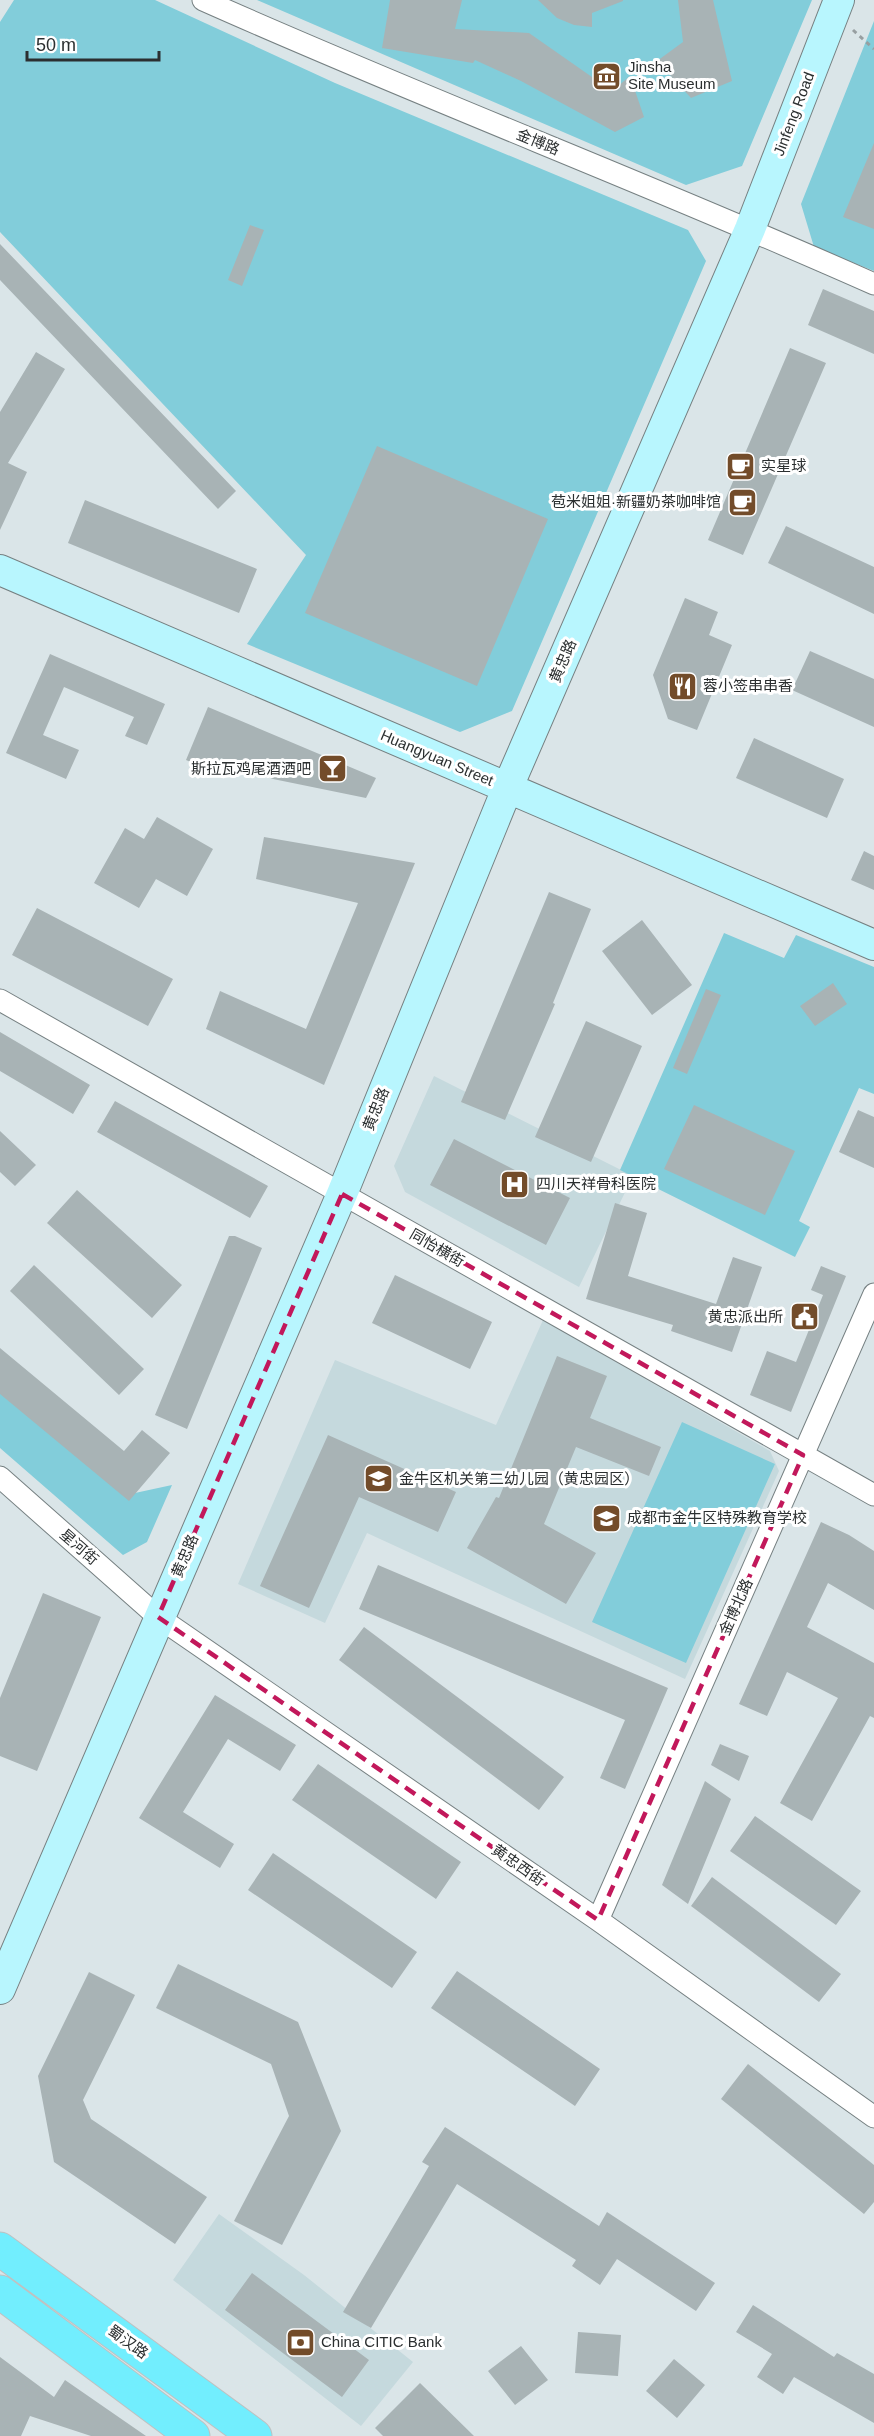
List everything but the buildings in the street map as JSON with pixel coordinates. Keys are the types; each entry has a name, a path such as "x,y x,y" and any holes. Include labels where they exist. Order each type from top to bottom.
{"main road":[{"name":"蜀汉路","path":"0,2249 255,2436"},
{"path":"0,2292 193,2436"}],"street":[{"name":"金博路","path":"202,0 330,57 750,229 874,284"},
{"name":"Jinfeng Road","path":"750,229 839,0"},
{"name":"黄忠路","path":"0,1989 158,1617 342,1194 507,789 750,229"},
{"name":"Huangyuan Street","path":"0,570 874,945"},
{"name":"同怡横街","path":"0,1000 874,1496"},
{"name":"金博北路","path":"598,1920 874,1294"},
{"name":"星河街","path":"0,1477 158,1617"},
{"name":"黄忠西街","path":"158,1617 598,1920 874,2117"}],"highlighted area":[{"path":"342,1194 803,1455 598,1920 158,1617"}],"shaded area":[{"path":"14,0 155,0 335,83 688,230 706,261 512,711 460,732 247,644 306,555 0,232 0,22"},
{"name":"Jinsha Site Museum","path":"257,0 812,0 742,166 686,185"},
{"path":"874,21 874,271 814,247 801,204"},
{"path":"724,933 784,958 796,935 874,967 874,1094 859,1088 799,1221 810,1227 795,1257 620,1170"},
{"name":"四川天祥骨科医院","path":"434,1076 633,1176 579,1287 405,1192 394,1166"},
{"name":"成都市金牛区特殊教育学校","path":"543,1320 770,1451 779,1471 685,1679 367,1533 325,1623 238,1584 335,1360 496,1425"},
{"path":"0,1380 135,1493 172,1485 147,1542 123,1555 0,1448"},
{"path":"682,1422 775,1464 686,1663 592,1622"},
{"path":"219,2214 304,2275 413,2362 361,2426 173,2280"}],"place":[{"name":"Jinsha Site Museum","path":"607,76"},
{"name":"实星球","path":"740,466"},
{"name":"苞米姐姐·新疆奶茶咖啡馆","path":"742,502"},
{"name":"蓉小签串串香","path":"682,686"},
{"name":"斯拉瓦鸡尾酒酒吧","path":"332,769"},
{"name":"四川天祥骨科医院","path":"515,1184"},
{"name":"黄忠派出所","path":"804,1317"},
{"name":"金牛区机关第二幼儿园（黄忠园区）","path":"378,1479"},
{"name":"成都市金牛区特殊教育学校","path":"606,1518"},
{"name":"China CITIC Bank","path":"300,2342"}]}
